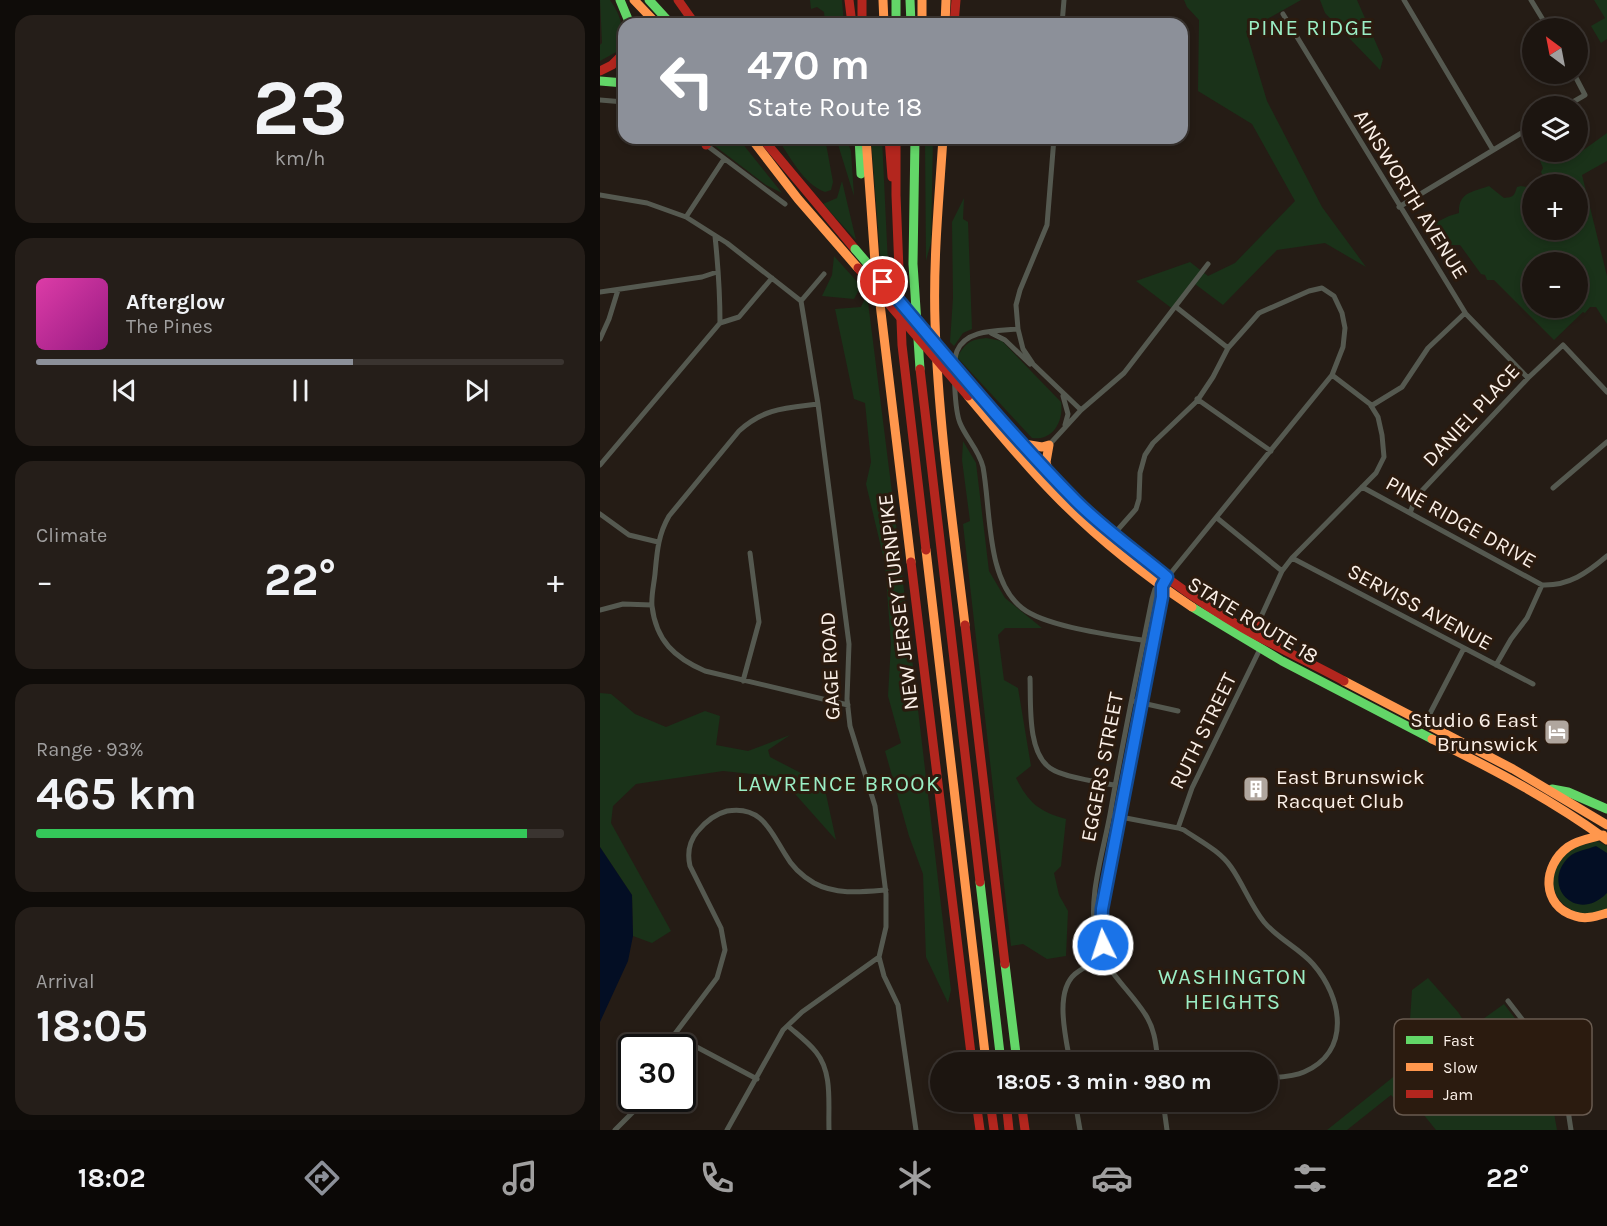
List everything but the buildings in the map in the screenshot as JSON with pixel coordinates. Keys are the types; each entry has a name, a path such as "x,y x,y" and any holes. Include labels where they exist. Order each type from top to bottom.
{"highway":[{"path":"620,0 628,18"},
{"path":"634,0 651,18"},
{"path":"649,0 666,18"},
{"path":"678,0 691,18"},
{"path":"849,0 851,18"},
{"path":"862,0 862,18"},
{"path":"883,0 884,18"},
{"path":"896,0 896,18"},
{"path":"910,0 911,18"},
{"path":"922,0 922,18"},
{"path":"945,18 946,0"},
{"path":"954,18 956,0"},
{"path":"600,71 618,59"},
{"path":"600,81 618,82"},
{"path":"749,144 786,184"},
{"name":"STATE ROUTE 18","path":"755,144 786,184 1031,470 1113,549 1243,628 1547,788 1607,825"},
{"name":"STATE ROUTE 18","path":"767,144 1023,444 1077,502 1165,581 1213,620 1260,649 1522,786 1605,836"},
{"path":"773,144 783,164"},
{"path":"859,144 872,242"},
{"name":"NEW JERSEY TURNPIKE","path":"866,144 872,242 971,1052"},
{"path":"889,144 890,168 896,195"},
{"name":"NEW JERSEY TURNPIKE","path":"896,144 900,303 908,408 985,1052"},
{"path":"915,144 913,264 918,355 1000,1052"},
{"path":"944,144 935,297 940,396 1016,1052"},
{"path":"1023,444 1042,447 1049,445 1046,462 1048,470"},
{"path":"1243,628 1252,626 1260,619"},
{"path":"1260,619 1261,633 1267,640"},
{"path":"1547,788 1568,792 1607,809"},
{"path":"1605,836 1572,844 1561,852 1550,868 1548,882 1554,901 1572,915 1589,918 1607,912"},
{"path":"978,1112 980,1130"},
{"path":"992,1112 994,1130"},
{"path":"1007,1112 1009,1130"},
{"path":"1023,1112 1025,1130"}],"street":[{"path":"1062,18 1064,0"},
{"path":"1404,0 1494,150"},
{"path":"1531,0 1542,18"},
{"name":"AINSWORTH AVENUE","path":"1283,14 1465,314 1528,378"},
{"path":"1580,84 1585,94 1582,96"},
{"path":"600,100 618,102"},
{"path":"1399,207 1522,133"},
{"path":"712,144 724,159 785,204"},
{"path":"1043,376 1023,349 1016,305 1047,225 1054,144"},
{"path":"686,217 724,159"},
{"path":"600,195 646,202 686,217 716,236 801,301 824,274"},
{"path":"716,236 720,323"},
{"path":"1049,445 1081,411 1124,372 1208,264"},
{"path":"600,292 702,277 717,272"},
{"path":"600,465 720,323 739,317 772,278"},
{"path":"1114,534 1136,509 1139,499 1140,473 1145,455 1153,443 1197,399 1214,377 1228,348 1259,313 1309,291 1322,288 1334,296 1342,313 1345,328 1343,347 1332,375 1165,581"},
{"path":"600,339 618,290"},
{"name":"GAGE ROAD","path":"801,301 818,404 849,644 850,726 875,806 886,890 886,927 879,957"},
{"path":"1176,307 1228,348"},
{"path":"1371,406 1402,387 1428,348 1465,314"},
{"path":"1018,329 986,332 967,338 957,351 954,360 960,423 981,459 996,562 1003,584 1022,609 1042,619 1154,642"},
{"path":"986,332 996,334 1005,340 1081,411"},
{"name":"DANIEL PLACE","path":"1410,513 1416,497 1528,378 1563,345 1607,393"},
{"path":"1260,619 1282,571 1376,473 1384,457 1378,417 1371,406 1332,375"},
{"path":"1061,392 1068,414 1063,429"},
{"path":"1197,399 1271,451"},
{"path":"818,404 761,414 739,431 669,516 660,531 652,605 660,632 676,655 687,663 705,671 743,681 848,705"},
{"path":"1553,488 1607,442"},
{"name":"PINE RIDGE DRIVE","path":"1362,488 1542,585 1574,580 1607,556"},
{"path":"600,514 628,535 658,542"},
{"path":"1216,518 1282,571"},
{"path":"743,681 759,622 750,553"},
{"name":"SERVISS AVENUE","path":"1292,558 1533,684"},
{"name":"EGGERS STREET","path":"1157,1052 1155,1034 1145,1015 1100,953 1093,907 1114,785 1155,589 1165,581"},
{"name":"EGGERS STREET","path":"1104,957 1100,924 1165,581"},
{"path":"1496,665 1527,618 1542,585"},
{"path":"600,610 623,604 652,605"},
{"path":"1425,723 1464,648"},
{"name":"RUTH STREET","path":"1178,828 1192,788 1260,649"},
{"path":"1030,678 1032,738 1049,768 1070,776 1114,785"},
{"path":"1133,701 1178,711"},
{"path":"675,1034 717,978 724,950 721,928 688,858 688,849 694,836 712,817 732,811 746,811 756,815 772,830 793,865 813,882 827,888 858,892 886,890"},
{"path":"1110,815 1184,830 1221,855 1231,867 1263,921 1312,962 1321,973 1332,996 1338,1024 1334,1045 1328,1054 1307,1071 1278,1077"},
{"path":"1097,876 1108,879"},
{"path":"727,1130 783,1030 802,1012 879,957 884,975 898,1005 916,1130"},
{"path":"1068,1052 1062,1010 1066,989 1074,975 1104,957"},
{"path":"1508,1001 1522,1019"},
{"path":"788,1026 814,1050 825,1067 828,1078 829,1130"},
{"path":"696,1047 757,1079"},
{"path":"615,1130 633,1112"},
{"path":"1077,1112 1080,1130"},
{"path":"1165,1112 1167,1130"},
{"path":"1569,1115 1571,1130"}],"green space":[{"path":"600,0 610,0 620,18 618,51 600,61 602,43"},
{"path":"810,0 842,0 844,18 824,18 824,12 817,7 811,9"},
{"path":"1184,0 1301,0 1246,31 1267,101 1322,207 1366,267 1325,243 1277,250 1223,305 1195,284 1174,310 1136,281 1190,262 1208,276 1235,263 1295,201 1252,124 1198,91 1199,20"},
{"path":"1320,0 1357,0 1383,59 1380,70 1325,13"},
{"path":"1594,0 1607,0 1607,39 1601,43 1591,26 1605,18"},
{"path":"1607,133 1607,161 1584,174 1542,174 1540,162 1588,162 1588,147"},
{"path":"716,144 743,144 782,193 766,185 715,146"},
{"path":"781,144 826,144 833,182 831,190 825,192 817,188 798,169"},
{"path":"838,144 848,144 851,151 854,196"},
{"path":"871,144 882,144 888,264 881,266"},
{"path":"925,144 933,144 931,242 926,261"},
{"path":"842,181 856,240 823,204 837,198"},
{"path":"1489,186 1504,198 1512,196 1517,187 1521,186 1522,240 1588,240 1588,199 1607,276 1607,324 1596,307 1588,309 1588,252 1522,252 1522,308 1494,280 1487,280 1485,275 1481,274 1460,245 1448,245 1444,230 1438,230 1435,223 1459,213 1461,201 1468,194"},
{"path":"964,198 963,219 968,222 972,329 963,333 954,346 950,342 953,298 952,222"},
{"path":"834,256 861,286 854,299 822,296 832,275"},
{"path":"867,294 951,990 948,1003 926,957 923,874 909,836 885,751 901,743 888,696 891,644 885,564 866,484 871,462 865,403 854,399 835,309 861,307"},
{"path":"1532,318 1577,318 1554,340"},
{"path":"986,338 1002,341 1061,402 1059,423 1051,433 1032,438 957,357 969,343"},
{"path":"963,441 976,463 989,571 1005,598 1042,628 1005,628 998,635 1004,680 1018,688 1031,766 1016,778 1025,794 1035,805 1048,813 1066,819 1061,866 1054,873 1059,895 1068,911 1066,956 1047,959 1023,944 1011,946 963,524 970,521 962,460"},
{"path":"600,693 611,694 635,714 666,727 705,711 720,716 716,745 748,751 790,735 768,750 770,757 824,785 836,840 780,777 723,771 636,784 613,806 611,823 671,931 652,943 633,936 632,895 600,847"},
{"path":"1597,841 1607,846 1607,909 1592,914 1578,912 1566,906 1558,897 1553,885 1553,872 1559,860 1571,850"},
{"path":"1428,978 1463,1019 1410,1019 1412,990"},
{"path":"1504,1004 1515,1019 1483,1019"},
{"path":"1394,1076 1394,1098 1391,1095 1347,1130 1327,1130"},
{"path":"1424,1115 1554,1115 1557,1130 1436,1130"}],"water":[{"path":"1596,846 1607,853 1607,893 1595,902 1584,905 1573,903 1565,897 1560,888 1558,878 1561,867 1573,854"},
{"path":"600,847 632,895 633,936 628,961 600,1022"}],"traffic: fast":[{"path":"620,0 628,18"},
{"path":"649,0 666,18"},
{"path":"896,0 896,18"},
{"path":"910,0 911,18"},
{"path":"600,81 618,82"},
{"path":"859,144 861,174"},
{"path":"915,144 913,264 920,369"},
{"path":"855,249 967,379"},
{"path":"1192,607 1282,661 1432,739"},
{"path":"1552,789 1568,792 1607,809"},
{"path":"980,882 1000,1052"},
{"path":"1005,964 1016,1052"}],"traffic: slow":[{"path":"634,0 651,18"},
{"path":"883,0 884,18"},
{"path":"922,0 922,18"},
{"path":"945,18 946,0"},
{"path":"756,144 798,199 858,268"},
{"path":"866,144 875,262 911,562"},
{"path":"943,144 935,275 935,321 939,397 965,625"},
{"path":"968,396 1033,472 1072,512 1121,555 1192,607"},
{"path":"1024,444 1042,447 1049,445 1046,462 1048,470"},
{"path":"926,550 985,1052"},
{"path":"1344,681 1513,769 1607,825"},
{"path":"1432,739 1522,786 1607,840"},
{"path":"1603,835 1572,845 1559,855 1553,864 1549,885 1556,904 1564,911 1583,918 1607,913"}],"traffic: jam":[{"path":"678,0 691,18"},
{"path":"849,0 851,18"},
{"path":"862,0 862,18"},
{"path":"954,18 956,0"},
{"path":"600,71 618,59"},
{"path":"767,144 855,249"},
{"path":"889,144 892,177"},
{"path":"896,144 902,345 926,550"},
{"path":"858,268 968,396"},
{"path":"920,369 980,882"},
{"path":"967,379 1062,487 1131,550 1186,591 1243,628 1344,681"},
{"path":"911,562 971,1052"},
{"path":"1260,619 1261,633 1267,640"},
{"path":"965,625 1005,964"},
{"path":"978,1112 980,1130"},
{"path":"992,1112 994,1130"},
{"path":"1007,1112 1009,1130"},
{"path":"1023,1112 1025,1130"}],"place":[{"name":"Studio 6 East Brunswick","path":"1557,732"},
{"name":"East Brunswick Racquet Club","path":"1256,789"}],"district":[{"name":"PINE RIDGE","path":"1311,27"},
{"name":"LAWRENCE BROOK","path":"839,783"},
{"name":"WASHINGTON HEIGHTS","path":"1233,988"}],"route":[{"path":"883,282 1023,444 1077,502 1167,577 1162,586 1143,704 1102,909 1100,924 1103,945"}]}
